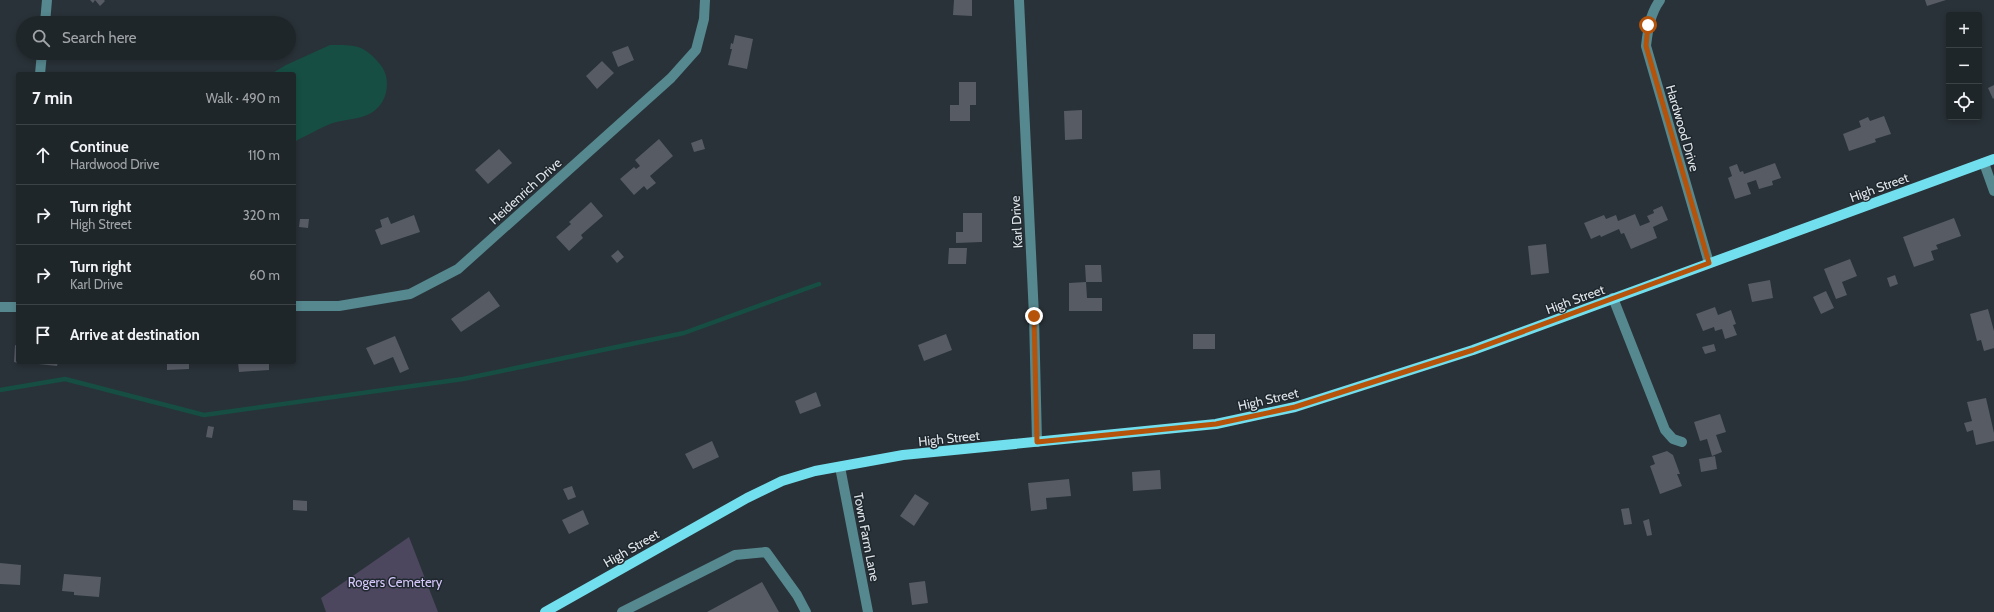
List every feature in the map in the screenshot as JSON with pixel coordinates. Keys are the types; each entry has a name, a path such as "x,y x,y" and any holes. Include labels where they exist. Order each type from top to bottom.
{"main road":[{"name":"High Street","path":"545,612 747,498 782,482 815,471 903,455 1216,424 1295,407 1473,350 1994,159"}],"street":[{"path":"46,16 47,0"},
{"name":"Heidenrich Drive","path":"296,306 339,306 410,294 458,269 671,78 696,50 704,19 705,0"},
{"name":"Karl Drive","path":"1019,0 1034,316 1037,442"},
{"name":"Hardwood Drive","path":"1660,0 1648,25 1646,46 1709,263"},
{"path":"40,72 41,60"},
{"path":"1984,163 1994,191"},
{"path":"1613,298 1665,430 1673,439 1682,442"},
{"path":"0,308 16,307"},
{"name":"Town Farm Lane","path":"840,467 868,612"},
{"path":"622,612 734,555 766,552 797,595 806,612"}],"green space":[{"name":"Rogers Cemetery","path":"409,537 438,612 326,612 321,598"}],"shaded area":[{"path":"330,45 358,47 368,52 379,63 386,75 387,90 382,103 371,113 330,124 296,141 296,72 274,72 286,65"}],"building":[{"path":"95,0 104,0 105,1 100,6"},
{"path":"954,0 972,0 972,16 953,15"},
{"path":"1925,0 1946,0 1927,6"},
{"path":"735,35 753,39 747,69 728,65 732,49 730,49 731,43 733,44"},
{"path":"628,46 634,60 618,67 612,52"},
{"path":"602,61 614,73 597,89 586,76"},
{"path":"959,82 976,82 976,105 970,105 970,121 950,121 950,105 959,105"},
{"path":"1994,85 1994,98 1993,99 1988,88"},
{"path":"1082,110 1082,139 1065,140 1064,111"},
{"path":"1884,116 1891,134 1875,139 1876,142 1849,151 1843,134 1861,127 1859,121 1868,117 1870,121"},
{"path":"659,139 673,156 650,176 656,183 647,190 644,186 634,195 620,179 634,167 636,169 640,166 635,160"},
{"path":"702,139 705,149 694,152 691,143"},
{"path":"499,149 512,163 488,184 475,170"},
{"path":"1775,163 1781,178 1772,181 1773,185 1759,189 1756,180 1747,183 1751,194 1735,199 1728,178 1732,176 1729,167 1737,164 1740,172 1743,171 1744,174"},
{"path":"591,202 603,216 581,235 583,238 569,251 556,237 571,224 569,222"},
{"path":"1662,206 1668,220 1653,227 1657,238 1631,249 1624,233 1621,234 1619,229 1601,237 1600,235 1591,239 1584,223 1604,215 1606,219 1616,215 1618,221 1635,214 1640,226 1650,222 1647,216 1654,213 1653,210"},
{"path":"963,213 982,213 982,242 956,243 956,232 963,232"},
{"path":"414,215 420,232 381,245 375,230 382,227 380,220 388,217 391,224"},
{"path":"1954,218 1961,236 1936,245 1938,249 1931,251 1934,260 1914,267 1903,237"},
{"path":"300,219 309,219 308,228 299,227"},
{"path":"1546,244 1549,273 1531,275 1528,246"},
{"path":"949,248 967,248 966,264 948,264"},
{"path":"618,250 624,257 617,263 611,256"},
{"path":"1850,259 1857,276 1842,282 1847,295 1836,299 1824,269"},
{"path":"1085,265 1101,265 1102,282 1086,282"},
{"path":"1895,275 1898,284 1890,287 1887,278"},
{"path":"1770,280 1773,298 1752,302 1748,284"},
{"path":"1086,282 1087,298 1102,298 1102,311 1069,311 1069,283"},
{"path":"489,291 500,306 461,332 451,319"},
{"path":"1826,291 1834,308 1821,314 1813,297"},
{"path":"1715,307 1718,315 1731,310 1736,324 1733,325 1737,335 1725,339 1722,329 1715,331 1714,327 1703,331 1696,314"},
{"path":"1988,309 1994,331 1994,348 1984,351 1981,340 1977,341 1970,314"},
{"path":"946,334 952,350 924,361 918,345"},
{"path":"1193,334 1215,334 1215,349 1193,349"},
{"path":"395,336 409,369 400,373 393,357 374,365 366,348"},
{"path":"1714,344 1716,351 1705,354 1702,347"},
{"path":"15,345 16,362 14,362"},
{"path":"38,364 58,364 57,366"},
{"path":"167,364 189,364 189,369 167,370"},
{"path":"238,364 269,364 269,370 239,372"},
{"path":"816,392 821,406 800,414 795,401"},
{"path":"1986,398 1994,433 1994,441 1976,445 1973,430 1967,432 1964,423 1972,421 1967,402"},
{"path":"1720,414 1726,432 1716,435 1722,452 1712,456 1707,439 1700,441 1694,422"},
{"path":"208,426 214,427 212,438 206,437"},
{"path":"712,441 719,457 693,469 685,454"},
{"path":"1667,451 1673,455 1680,474 1677,474 1682,486 1660,494 1650,466 1655,464 1652,456"},
{"path":"1715,456 1717,469 1701,472 1699,459"},
{"path":"1160,470 1161,489 1133,491 1132,472"},
{"path":"1069,479 1071,496 1046,498 1047,509 1031,511 1028,483"},
{"path":"572,486 576,497 568,500 563,489"},
{"path":"915,494 929,503 914,526 900,516"},
{"path":"293,500 307,501 307,511 293,510"},
{"path":"1629,508 1632,524 1624,525 1621,509"},
{"path":"583,510 589,524 569,534 562,520"},
{"path":"1649,519 1652,535 1647,536 1643,521"},
{"path":"0,563 21,565 20,585 0,584"},
{"path":"64,574 101,577 99,597 74,595 74,592 62,591"},
{"path":"925,581 928,603 912,605 909,583"},
{"path":"762,582 779,612 707,612"}],"waterway":[{"path":"0,390 65,379 204,415 463,379 684,333 819,284"}],"route":[{"path":"1034,316 1037,442 1216,424 1295,407 1473,350 1709,263 1646,46 1648,25"}]}
